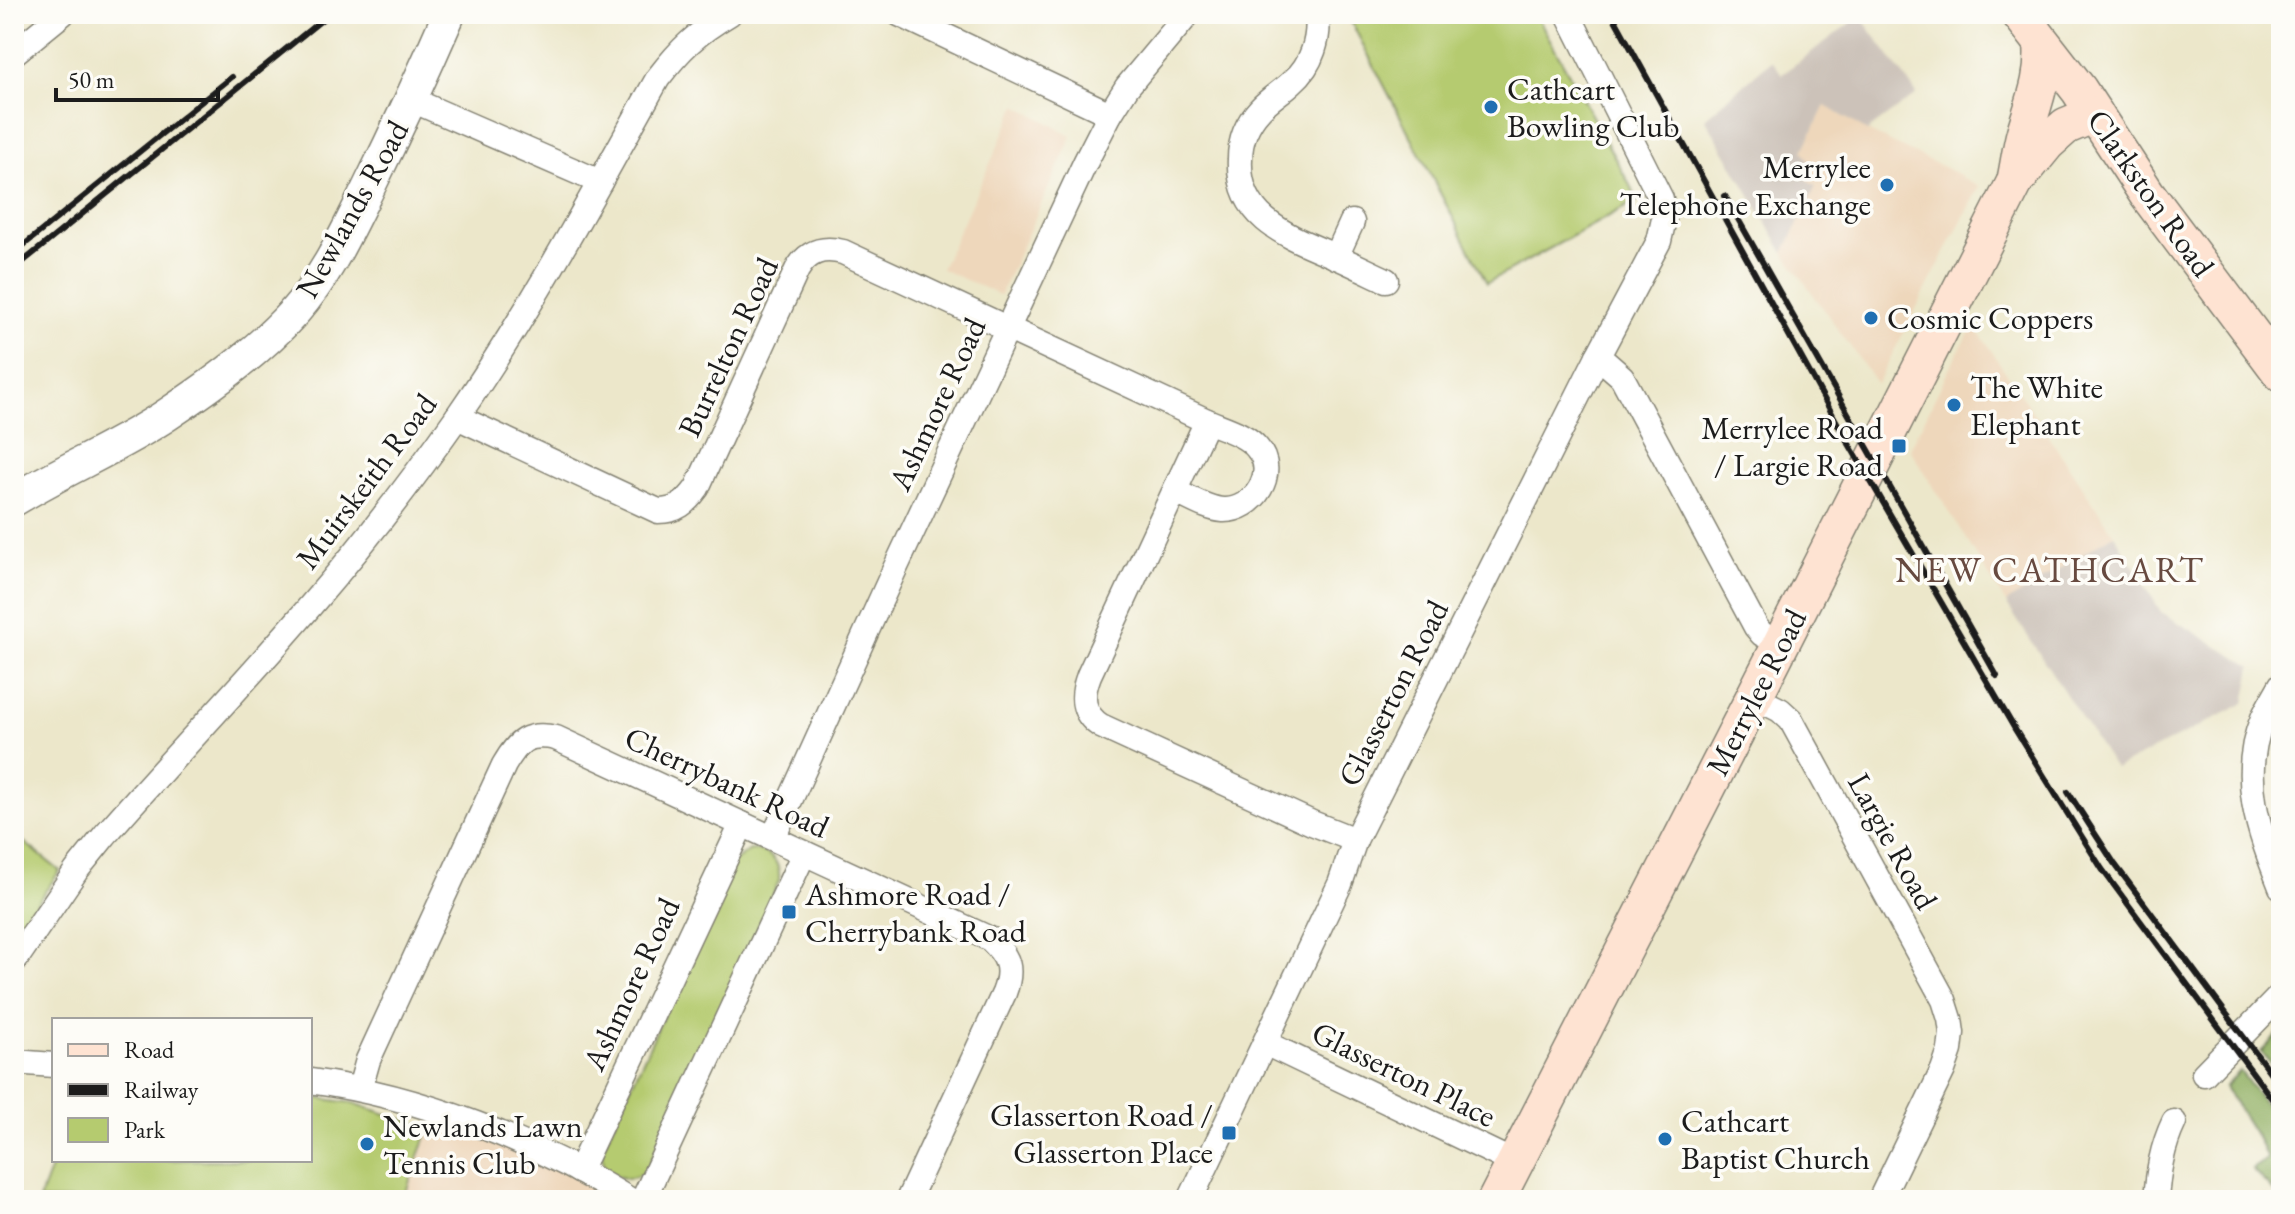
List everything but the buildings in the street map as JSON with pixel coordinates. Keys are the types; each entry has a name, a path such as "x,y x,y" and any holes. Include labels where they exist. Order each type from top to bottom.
{"main road":[{"name":"Clarkston Road","path":"2020,14 2087,102 2147,194 2281,373"},
{"name":"Merrylee Road","path":"1496,1200 1754,697 2017,170 2025,132 2035,107 2042,44"},
{"name":"Merrylee Road","path":"2017,170 2066,126 2087,102"}],"street":[{"path":"14,53 62,14"},
{"name":"Newlands Road","path":"14,500 167,415 268,339 311,292 334,257 412,100 449,14"},
{"name":"Muirskeith Road","path":"14,962 76,871 105,835 313,603 457,417 547,275 658,78 677,52 702,30 729,14"},
{"path":"899,14 1110,114"},
{"name":"Ashmore Road","path":"773,838 1064,205 1110,114 1134,78 1188,14"},
{"path":"1317,14 1316,42 1310,58 1297,78 1260,109 1247,126 1240,147 1239,171 1249,200 1258,214 1285,234 1386,280"},
{"name":"Glasserton Road","path":"1190,1200 1340,884 1355,840 1659,241 1664,219 1655,184 1568,14"},
{"path":"412,100 600,182"},
{"path":"1336,257 1352,222"},
{"name":"Burrelton Road","path":"457,417 658,511 684,504 697,488 802,262 813,253 831,249 1241,436 1258,448 1266,467 1259,491 1240,507 1215,509 1176,492"},
{"path":"1598,356 1622,377 1756,627 1762,634 1781,643"},
{"path":"1207,421 1089,675 1083,696 1086,712 1101,726 1355,840"},
{"path":"2281,685 2262,720 2253,756 2251,788 2261,836 2281,887"},
{"name":"Largie Road","path":"1754,697 1780,710 1791,720 1944,1000 1950,1019 1950,1050 1943,1070 1880,1200"},
{"name":"Cherrybank Road","path":"360,1088 368,1060 504,765 522,741 531,737 556,738 990,939 1001,949 1007,959 1009,979 1004,993 908,1200"},
{"name":"Ashmore Road","path":"579,1171 742,824"},
{"path":"643,1200 804,853"},
{"path":"2204,1074 2281,995"},
{"name":"Glasserton Place","path":"1265,1043 1515,1163"},
{"path":"14,1062 52,1065"},
{"path":"312,1081 360,1088 500,1133 579,1171 630,1200"},
{"path":"2156,1200 2165,1141 2174,1122"}],"shaded area":[{"path":"1860,16 1917,94 1867,131 1825,105 1803,151 1813,169 1804,174 1816,186 1784,253 1705,118 1771,61 1782,74"},
{"path":"1017,105 1072,136 1000,295 941,269"},
{"path":"1825,105 1867,131 1979,187 1877,384 1784,253 1815,186 1804,173 1803,151"},
{"path":"1974,325 2114,534 2006,603 1910,449"},
{"path":"2114,534 2161,612 2252,667 2245,703 2115,769 2006,603"},
{"path":"437,1111 630,1200 403,1200"}],"green space":[{"name":"Cathcart Bowling Club","path":"1347,14 1536,14 1638,200 1487,283"},
{"path":"14,834 60,871 14,935"},
{"path":"750,850 773,858 779,881 646,1171 629,1178 614,1174 604,1166 602,1149 735,861"},
{"path":"2281,1031 2281,1076 2261,1052"},
{"path":"2240,1071 2281,1126 2281,1199 2252,1169 2267,1159 2225,1087"},
{"name":"Newlands Lawn Tennis Club","path":"312,1097 353,1103 429,1128 403,1200 39,1200 53,1162 312,1162"}],"railway":[{"path":"14,269 329,14"},
{"path":"1612,14 1845,437 2016,731 2102,869 2281,1111"},
{"path":"14,253 232,77"},
{"path":"1725,196 1997,676"},
{"path":"2068,792 2114,863 2281,1087"}],"place":[{"name":"Cathcart Bowling Club","path":"1491,107"},
{"name":"Merrylee Telephone Exchange","path":"1887,185"},
{"name":"Cosmic Coppers","path":"1871,318"},
{"name":"The White Elephant","path":"1954,405"},
{"name":"Merrylee Road / Largie Road","path":"1899,446"},
{"name":"Ashmore Road / Cherrybank Road","path":"789,912"},
{"name":"Glasserton Road / Glasserton Place","path":"1229,1133"},
{"name":"Cathcart Baptist Church","path":"1665,1139"},
{"name":"Newlands Lawn Tennis Club","path":"367,1144"}],"district":[{"name":"NEW CATHCART","path":"2050,569"}]}
